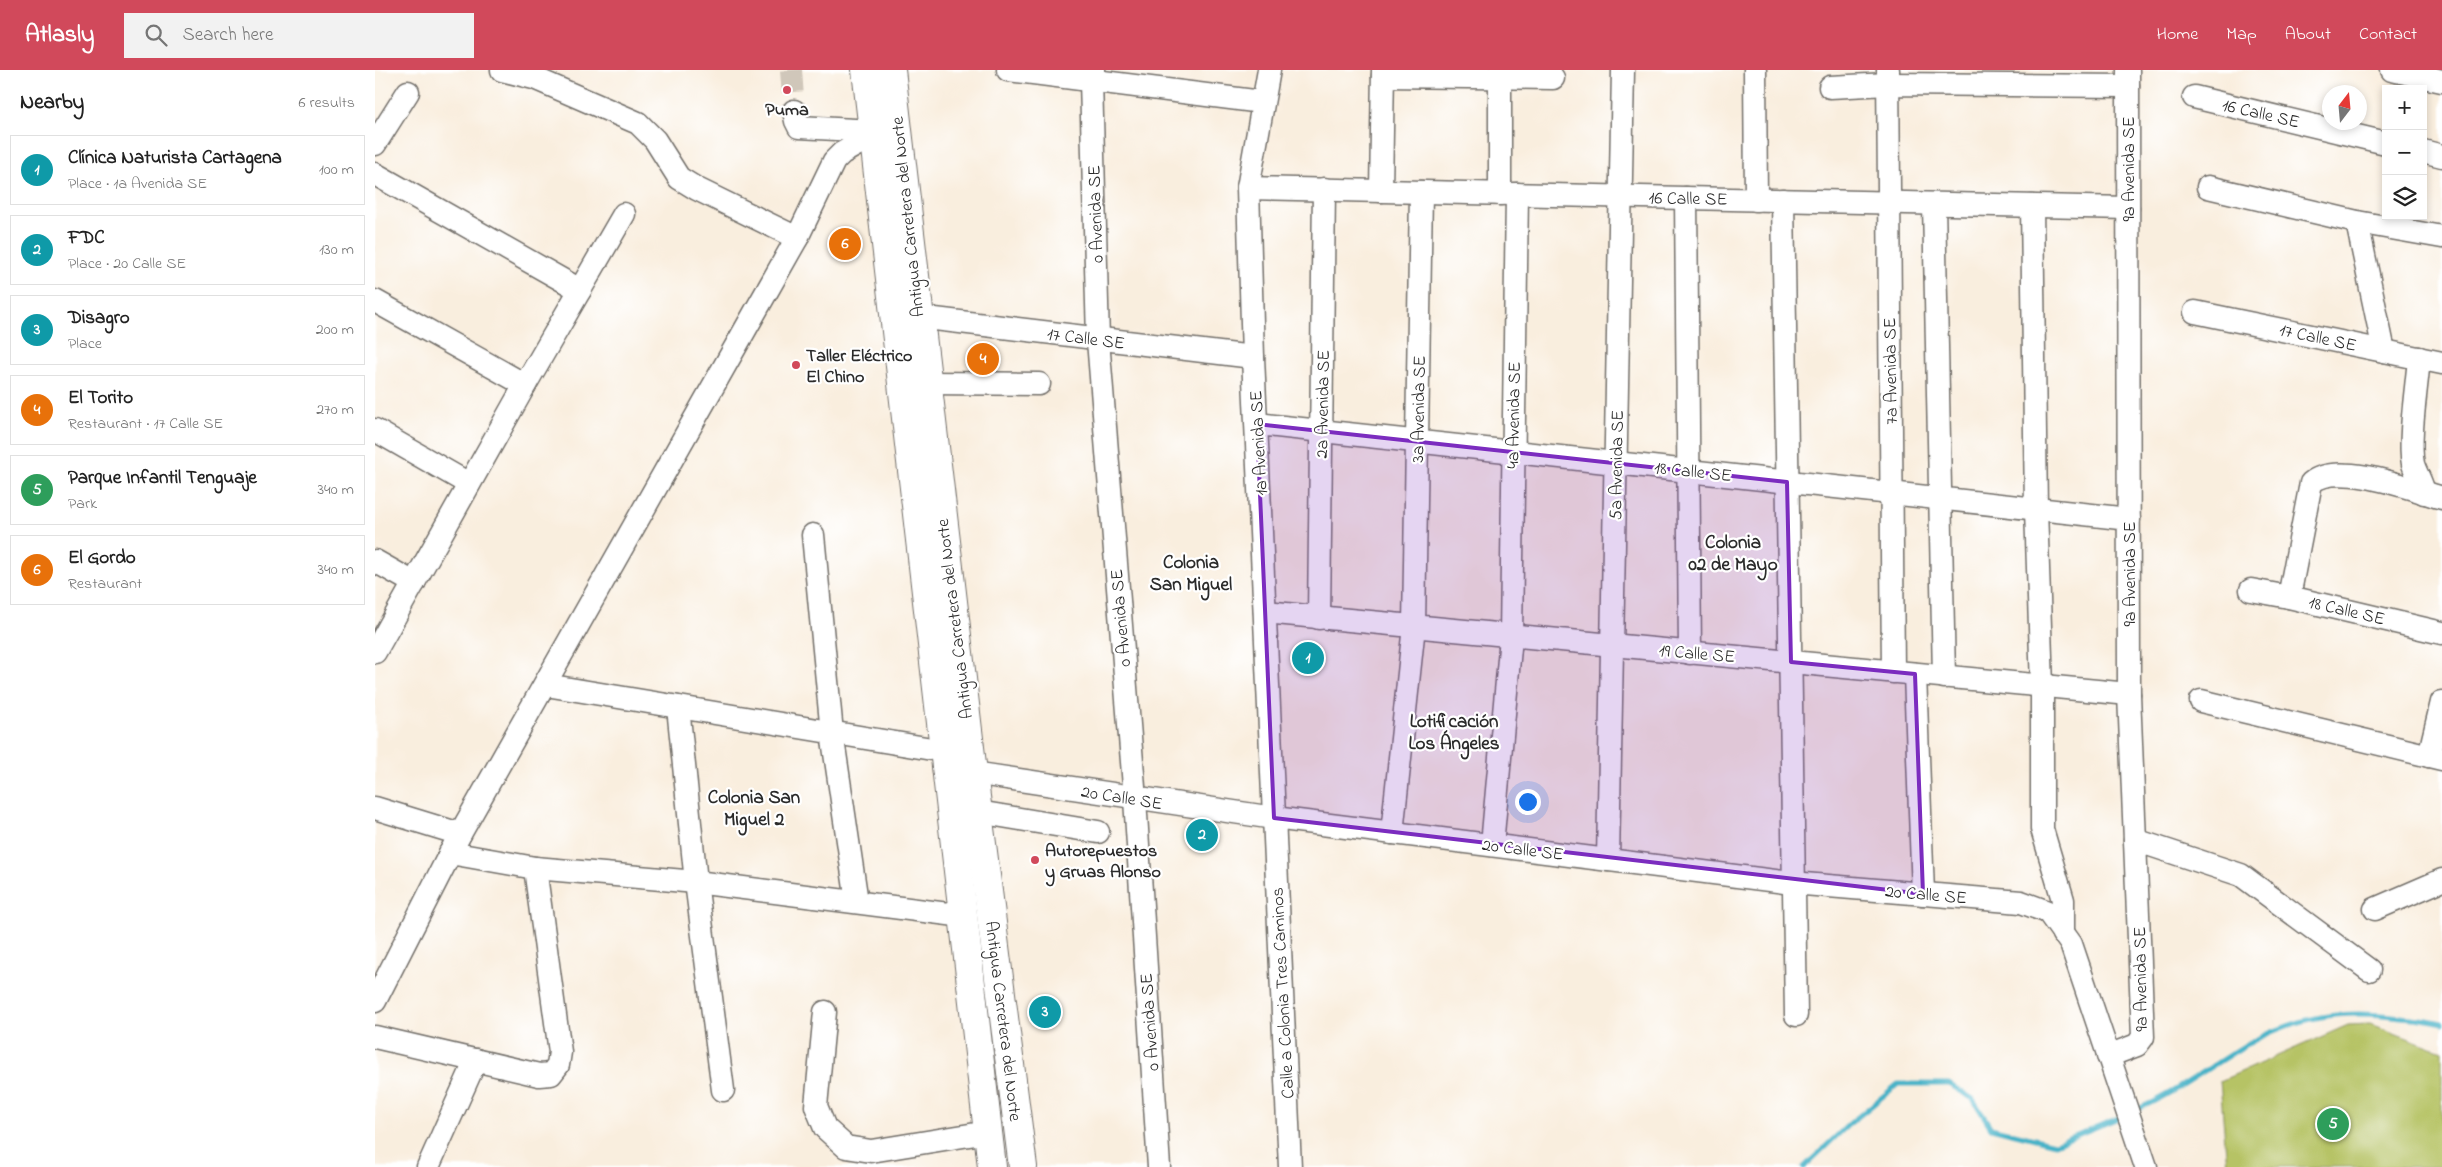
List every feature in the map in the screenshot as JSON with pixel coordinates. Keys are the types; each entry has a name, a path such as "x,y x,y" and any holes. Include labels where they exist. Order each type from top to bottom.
{"main road":[{"name":"Antigua Carretera del Norte","path":"866,70 992,1167"},
{"name":"Antigua Carretera del Norte","path":"891,70 918,317 977,812 1023,1167"}],"street":[{"path":"1008,70 1092,75 1262,102"},
{"name":"1a Avenida SE","path":"1269,70 1262,102 1249,188 1253,357 1273,818"},
{"name":"5a Avenida SE","path":"1608,860 1623,70"},
{"path":"1755,70 1756,200"},
{"path":"506,71 534,78 638,123 655,140 679,178 697,189 797,238"},
{"path":"1381,191 1383,73 1500,74 1553,78"},
{"name":"4a Avenida SE","path":"1492,845 1511,636 1513,452 1509,194 1500,74"},
{"name":"0 Avenida SE","path":"1092,75 1098,340 1135,799 1159,1167"},
{"path":"2402,76 2442,82"},
{"path":"1830,87 1888,77 2128,78"},
{"name":"7a Avenida SE","path":"1888,77 1892,493 1904,673 1923,894"},
{"name":"9a Avenida SE","path":"2108,1056 2137,1045 2143,1037 2129,694 2128,78"},
{"path":"375,144 408,92"},
{"name":"16 Calle SE","path":"2194,97 2382,138"},
{"path":"794,111 799,127 874,133"},
{"path":"375,1001 455,844 797,238 834,161 874,133"},
{"path":"2427,152 2442,156"},
{"path":"375,174 580,290"},
{"path":"2208,187 2357,222 2442,237"},
{"name":"16 Calle SE","path":"1249,188 2128,208"},
{"name":"2a Avenida SE","path":"1319,618 1324,190"},
{"name":"3a Avenida SE","path":"1392,833 1414,626 1421,192"},
{"path":"1686,198 1690,652"},
{"path":"1783,200 1791,662 1792,883 1796,1015"},
{"path":"1934,204 1944,677"},
{"path":"2032,206 2036,509 2042,686 2042,829 2063,900 2063,934"},
{"path":"375,652 525,385 624,214"},
{"path":"2357,222 2385,351"},
{"path":"375,301 525,385"},
{"name":"17 Calle SE","path":"2195,312 2442,363"},
{"name":"17 Calle SE","path":"918,317 1253,357"},
{"path":"2419,358 2412,446 2413,464 2422,481 2433,495"},
{"path":"926,383 1039,384"},
{"name":"18 Calle SE","path":"1257,424 2129,519"},
{"path":"375,430 469,484"},
{"path":"2289,597 2311,483 2318,476 2353,474 2433,495"},
{"path":"813,535 832,733 857,902"},
{"path":"375,561 414,583"},
{"name":"18 Calle SE","path":"2251,590 2289,597 2442,633"},
{"name":"19 Calle SE","path":"1265,612 2129,694"},
{"path":"546,685 944,751"},
{"path":"2201,701 2436,758 2442,702"},
{"path":"678,707 696,882 723,1090"},
{"name":"20 Calle SE","path":"973,773 1135,799 1273,818 1792,883 2021,902 2048,912 2071,944 2146,1167"},
{"path":"375,808 455,844 535,868 696,882 964,916"},
{"path":"977,812 1098,832"},
{"name":"Calle a Colonia Tres Caminos","path":"1273,818 1290,1167"},
{"path":"2135,840 2241,875 2369,970"},
{"path":"375,1037 539,1075 551,1074 558,1065 560,1052 535,868"},
{"path":"2375,909 2442,880"},
{"path":"825,1012 816,1106 825,1128 846,1147 871,1151 988,1132"},
{"path":"428,1167 476,1060"}],"highlighted area":[{"path":"1257,424 1787,482 1791,662 1915,674 1923,894 1274,818"}],"green space":[{"path":"2370,1024 2442,1051 2442,1167 2227,1167 2220,1081 2348,1025"}],"waterway":[{"path":"2133,1111 2176,1089 2244,1046 2263,1036 2301,1022 2320,1017 2359,1014 2416,1018 2442,1023"},
{"path":"1804,1167 1848,1125 1898,1084 1949,1084 1973,1099 1991,1128 2055,1144 2123,1116"}],"tunnel":[{"path":"791,70 794,111"}],"place":[{"name":"Puma","path":"787,90"},
{"name":"El Gordo","path":"845,244"},
{"name":"El Torito","path":"983,359"},
{"name":"Taller Eléctrico El Chino","path":"796,365"},
{"name":"Clínica Naturista Cartagena","path":"1308,658"},
{"name":"FDC","path":"1202,835"},
{"name":"Autorepuestos y Gruas Alonso","path":"1035,860"},
{"name":"Disagro","path":"1045,1012"},
{"name":"Parque Infantil Tenguaje","path":"2333,1124"}],"district":[{"name":"Colonia 02 de Mayo","path":"1733,552"},
{"name":"Colonia San Miguel","path":"1191,572"},
{"name":"Lotificación Los Ángeles","path":"1454,731"},
{"name":"Colonia San Miguel 2","path":"754,807"}]}
